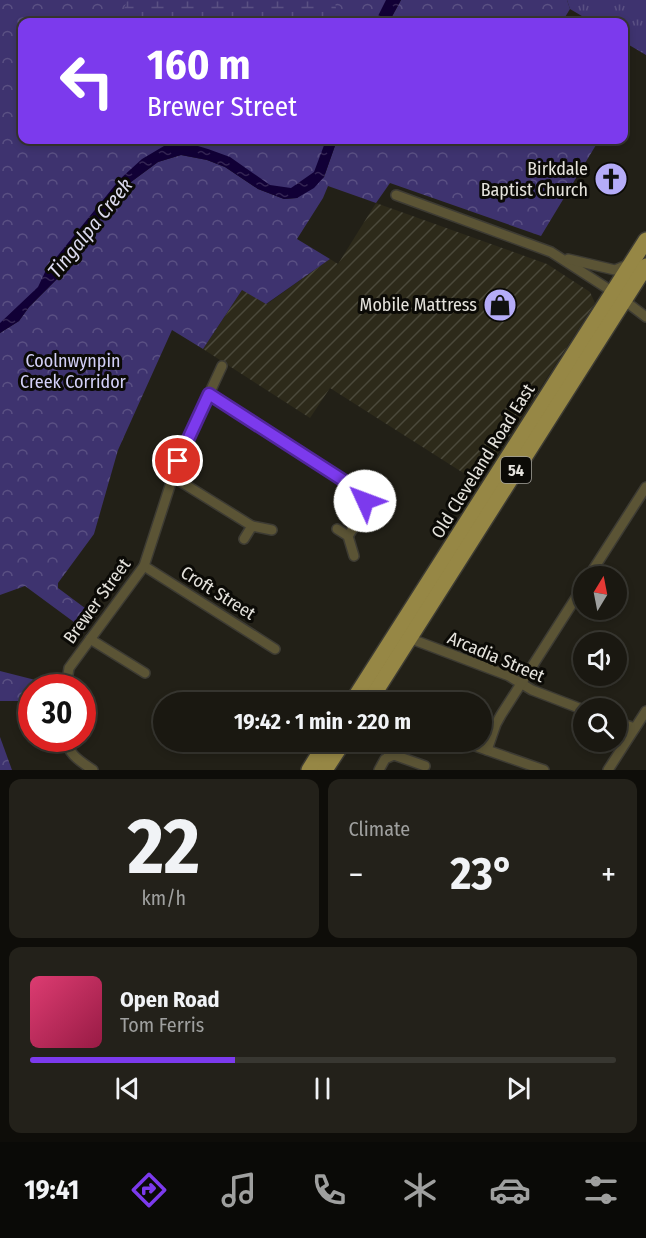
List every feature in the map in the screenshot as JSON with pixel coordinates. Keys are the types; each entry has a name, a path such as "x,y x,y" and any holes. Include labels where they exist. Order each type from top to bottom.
{"main road":[{"name":"Old Cleveland Road East","path":"374,692 403,636 640,263 646,240"},
{"name":"Old Cleveland Road East","path":"360,692 403,636"},
{"path":"309,770 320,752"},
{"path":"325,770 337,752"}],"street":[{"path":"396,195 560,257 615,270 640,263"},
{"path":"560,257 646,317"},
{"name":"Brewer Street","path":"68,674 69,668 144,566 178,461 222,366"},
{"path":"209,394 363,493 364,512 348,536"},
{"path":"173,477 252,526 272,530"},
{"path":"595,566 646,487"},
{"path":"244,539 252,526"},
{"path":"337,529 348,536 354,556"},
{"name":"Croft Street","path":"144,566 275,649"},
{"path":"492,734 501,715 573,603"},
{"name":"Arcadia Street","path":"403,636 509,676 532,690 573,706"},
{"path":"90,639 145,673"},
{"path":"608,770 646,711"},
{"path":"627,725 635,728"},
{"path":"70,752 76,759 93,770"},
{"path":"388,752 389,756"},
{"path":"492,752 544,770"},
{"path":"379,770 389,756 394,755 425,766"}],"shaded area":[{"path":"376,203 547,264 590,292 595,303 479,483 330,388 310,418 203,349 243,289 267,304 330,259 338,264"}],"green space":[{"path":"0,0 391,0 383,18 18,18 18,144 330,144 318,177 294,193 270,189 222,159 184,150 158,156 129,177 64,260 0,328"},
{"path":"127,0 335,0 336,9 328,18 125,18 123,12"},
{"path":"401,0 567,0 570,9 564,18 391,18"},
{"path":"567,0 646,0 646,55 628,44 628,18 585,18 570,9"},
{"name":"Coolnwynpin Creek Corridor","path":"336,144 597,144 541,236 390,183 376,203 328,186 297,239 330,259 266,304 242,290 203,349 172,330 118,450 94,534 58,583 58,588 93,614 98,613 83,633 82,628 25,586 0,595 0,333 19,321 29,307 58,278 85,236 131,182 158,162 181,155 207,160 225,167 258,189 284,199 297,198 324,177"},
{"path":"0,671 18,676 18,701 0,701"},
{"path":"0,737 12,770 0,770"}],"water":[{"path":"386,0 401,0 391,18 377,18"},
{"name":"Tingalpa Creek","path":"191,144 230,157 270,185 291,188 314,172 324,144 336,144 324,177 314,188 297,198 284,199 258,189 225,167 207,160 181,155 158,162 131,182 85,236 58,278 29,307 19,321 0,333 0,323 38,287 46,270 120,179 142,159 164,146"}],"place":[{"name":"Birkdale Baptist Church","path":"611,179"},
{"name":"Mobile Mattress","path":"500,305"}],"route":[{"path":"178,461 209,394 363,493 365,501"}]}
